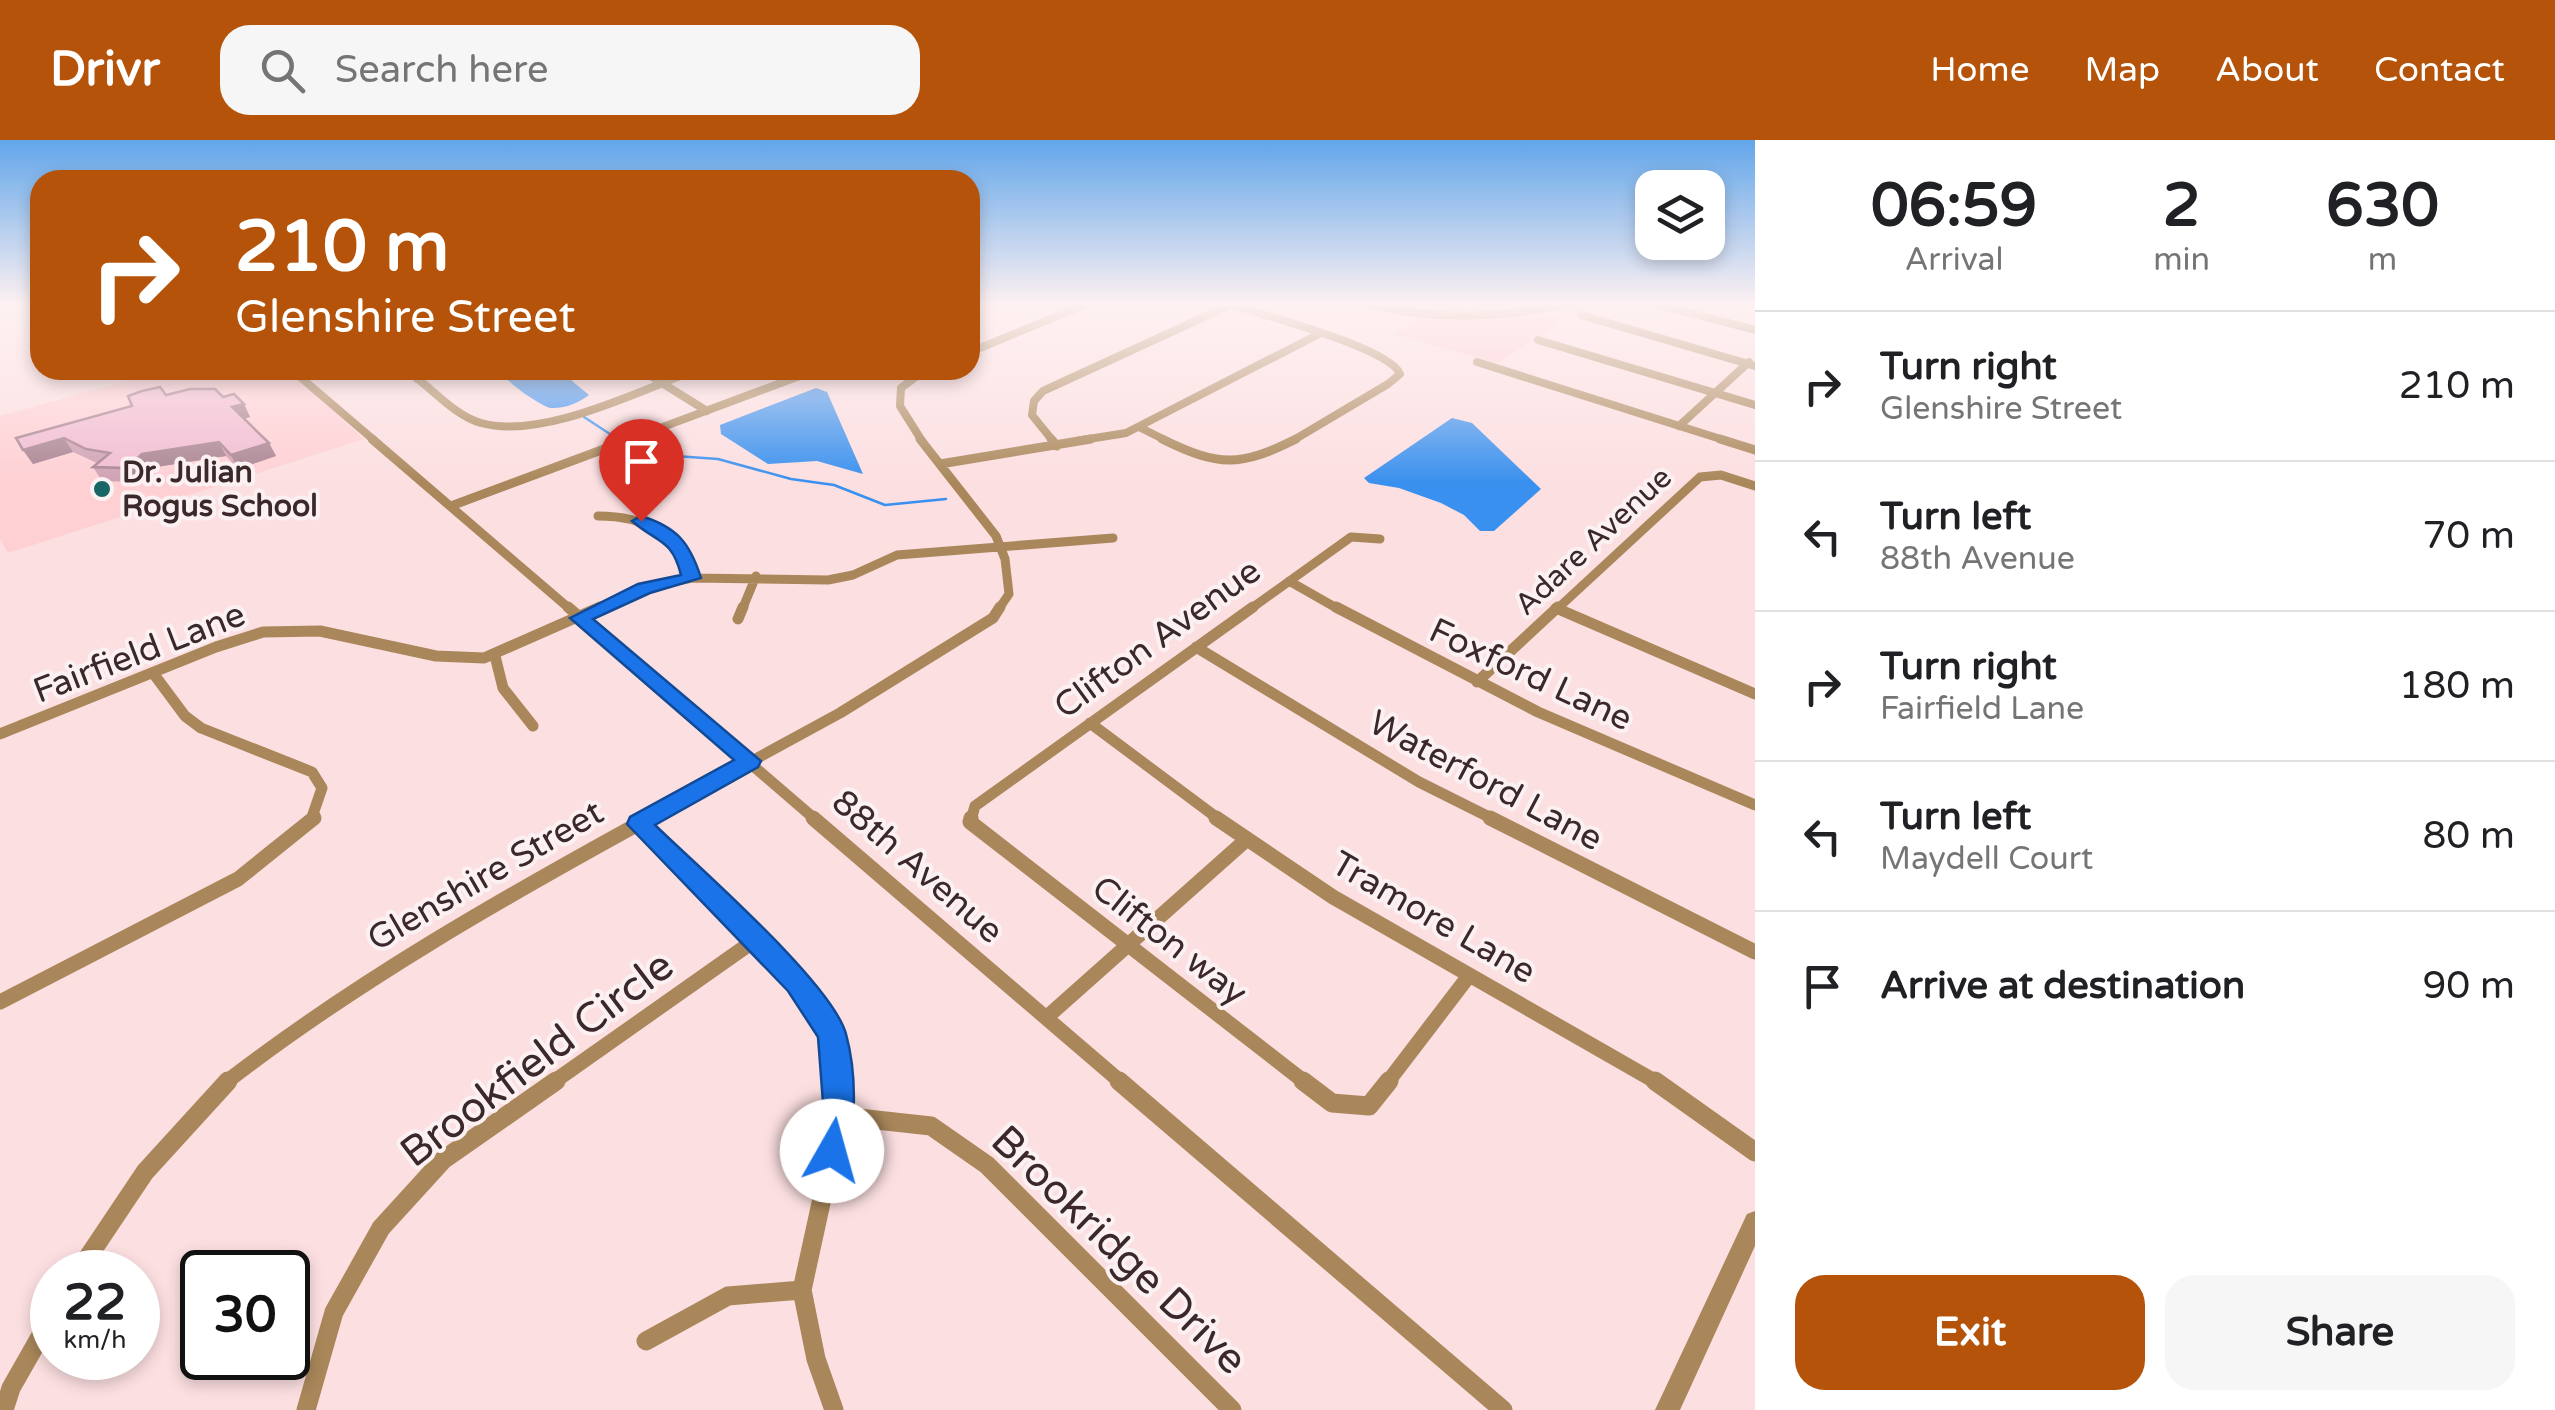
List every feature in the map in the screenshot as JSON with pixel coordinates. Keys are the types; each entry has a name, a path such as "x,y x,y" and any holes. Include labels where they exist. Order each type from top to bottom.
{"street":[{"path":"1057,446 1032,416 1034,401 1043,391 1101,364"},
{"path":"940,464 1111,437 1139,427 1260,364"},
{"path":"1139,427 1196,454 1236,464 1268,455 1394,380 1400,374 1393,364"},
{"path":"1484,364 1755,450"},
{"path":"1620,364 1755,405"},
{"path":"1678,426 1749,364"},
{"name":"88th Avenue","path":"304,380 1503,1410"},
{"path":"427,380 473,420 504,429 560,418 666,380"},
{"path":"657,380 707,410"},
{"path":"451,506 789,380"},
{"name":"Glenshire Street","path":"93,1250 145,1172 225,1083 300,1025 365,982 840,713 993,618 1009,594 1001,545 989,520 940,464 898,399 910,380"},
{"name":"Adare Avenue","path":"1477,682 1700,476 1721,475 1755,486"},
{"path":"598,516 641,521 663,532 684,550 692,578"},
{"name":"Fairfield Lane","path":"0,734 245,636 290,629 324,630 408,653 456,660 495,656 644,588 692,578 828,580 853,575 898,556 1113,538"},
{"name":"Clifton Avenue","path":"975,806 1350,538 1380,539"},
{"path":"738,619 756,576"},
{"name":"Foxford Lane","path":"1289,581 1477,682 1755,805"},
{"path":"1556,608 1749,691 1755,674"},
{"name":"Waterford Lane","path":"1196,647 1419,782 1755,952"},
{"path":"495,656 503,688 534,726"},
{"path":"0,1002 238,879 314,818 322,788 312,772 202,728 185,716 152,673"},
{"name":"Tramore Lane","path":"1090,723 1246,840 1468,977 1654,1080 1755,1152"},
{"name":"Clifton way","path":"975,806 970,822 1332,1104 1369,1106 1468,977"},
{"path":"639,824 797,983 832,1034 840,1116 802,1290 816,1359 834,1410"},
{"path":"1047,1017 1246,840"},
{"name":"Brookfield Circle","path":"306,1410 334,1312 380,1228 443,1160 754,940"},
{"name":"Brookridge Drive","path":"840,1116 931,1126 987,1165 1232,1410"},
{"path":"1667,1410 1755,1222"},
{"path":"646,1340 728,1296 802,1290"},
{"path":"4,1410 11,1388 30,1355"}],"shaded area":[{"name":"Dr. Julian Rogus School","path":"131,380 299,380 364,439 8,553 0,539 0,416"}],"water":[{"path":"508,380 571,380 589,395 571,405 550,408"},
{"path":"816,388 827,392 863,474 817,461 768,464 721,434 720,425"},
{"path":"1452,418 1472,423 1541,489 1494,531 1480,531 1464,515 1441,503 1399,488 1369,483 1364,478"}],"building":[{"name":"Dr. Julian Rogus School","path":"160,387 166,395 190,389 215,389 223,397 234,394 244,404 232,407 269,443 231,455 219,442 142,454 127,468 93,467 110,453 86,449 64,438 23,450 16,438 132,406 128,396"}],"waterway":[{"path":"584,417 613,436"},
{"path":"626,445 635,458 661,455 718,459 791,479 834,485 885,505 946,499"}],"place":[{"name":"Dr. Julian Rogus School","path":"102,489"}],"route":[{"path":"641,521 663,532 684,550 692,578 644,588 580,618 750,761 639,824 797,983 832,1034 840,1116 832,1151"}]}
